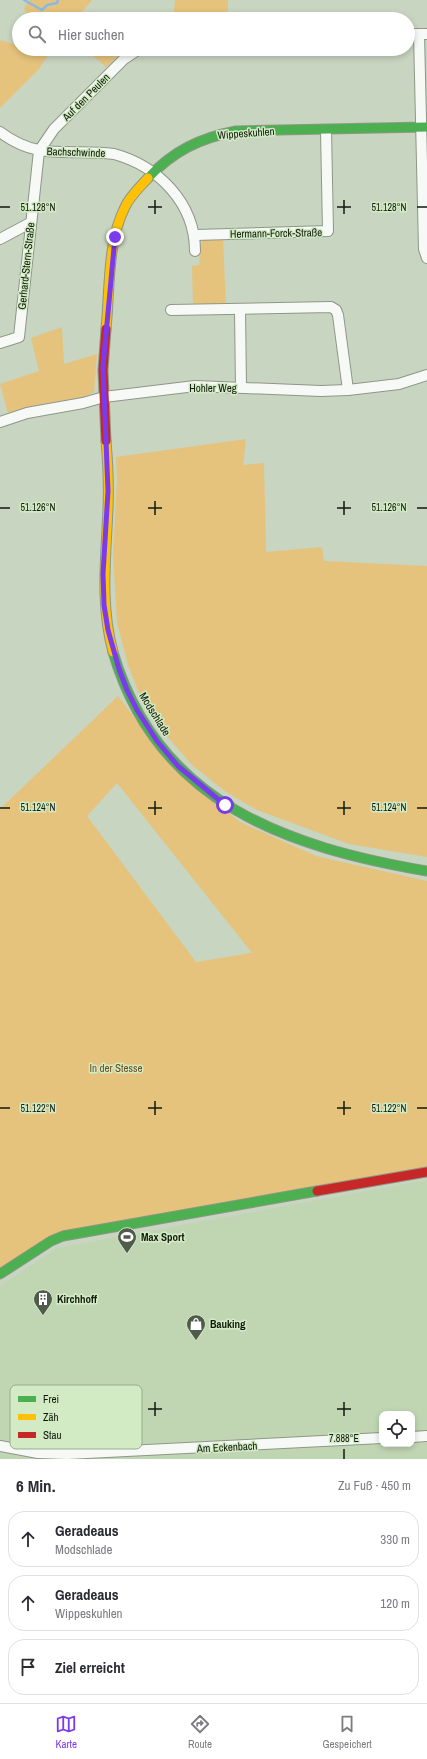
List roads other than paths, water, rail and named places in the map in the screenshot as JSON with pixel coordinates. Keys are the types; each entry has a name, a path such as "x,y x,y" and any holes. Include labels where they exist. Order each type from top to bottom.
{"street":[{"path":"423,34 426,235 424,249 427,258"},
{"name":"Auf den Peulen","path":"39,151 54,129 128,56"},
{"name":"Wippeskuhlen","path":"104,397 103,367 115,237 119,221 126,206 153,172 178,150 194,141 212,135 236,131 424,127"},
{"name":"Hermann-Forck-Straße","path":"195,235 328,232 326,130"},
{"name":"Bachschwinde","path":"0,132 25,147 39,151 114,154 126,158 153,172"},
{"name":"Gerhard-Stern-Straße","path":"0,343 19,337 30,223 39,151"},
{"path":"153,172 173,192 185,207 195,235 195,251"},
{"path":"0,239 30,223"},
{"path":"171,310 322,308 331,308 336,310 348,390"},
{"path":"240,310 241,388"},
{"name":"Hohler Weg","path":"0,422 27,413 83,403 104,397 195,386 348,390 399,384 427,375"},
{"name":"Modschlade","path":"104,397 108,491 103,574 104,605 111,642 119,669 137,710 157,741 178,766 225,805 279,834 348,856 427,871"},
{"path":"0,1274 51,1241 63,1236 145,1220 427,1172"},
{"path":"415,1437 427,1436"},
{"name":"Am Eckenbach","path":"16,1449 38,1453 66,1454 379,1438"},
{"name":"Am Eckenbach","path":"0,1446 10,1448"}],"waterway":[{"path":"24,0 42,10 47,5 57,3 58,0"}],"place":[{"name":"Max Sport","path":"127,1254"},
{"name":"Kirchhoff","path":"43,1316"},
{"name":"Bauking","path":"196,1341"}],"park label":[{"name":"In der Stesse","path":"116,1068"}]}
